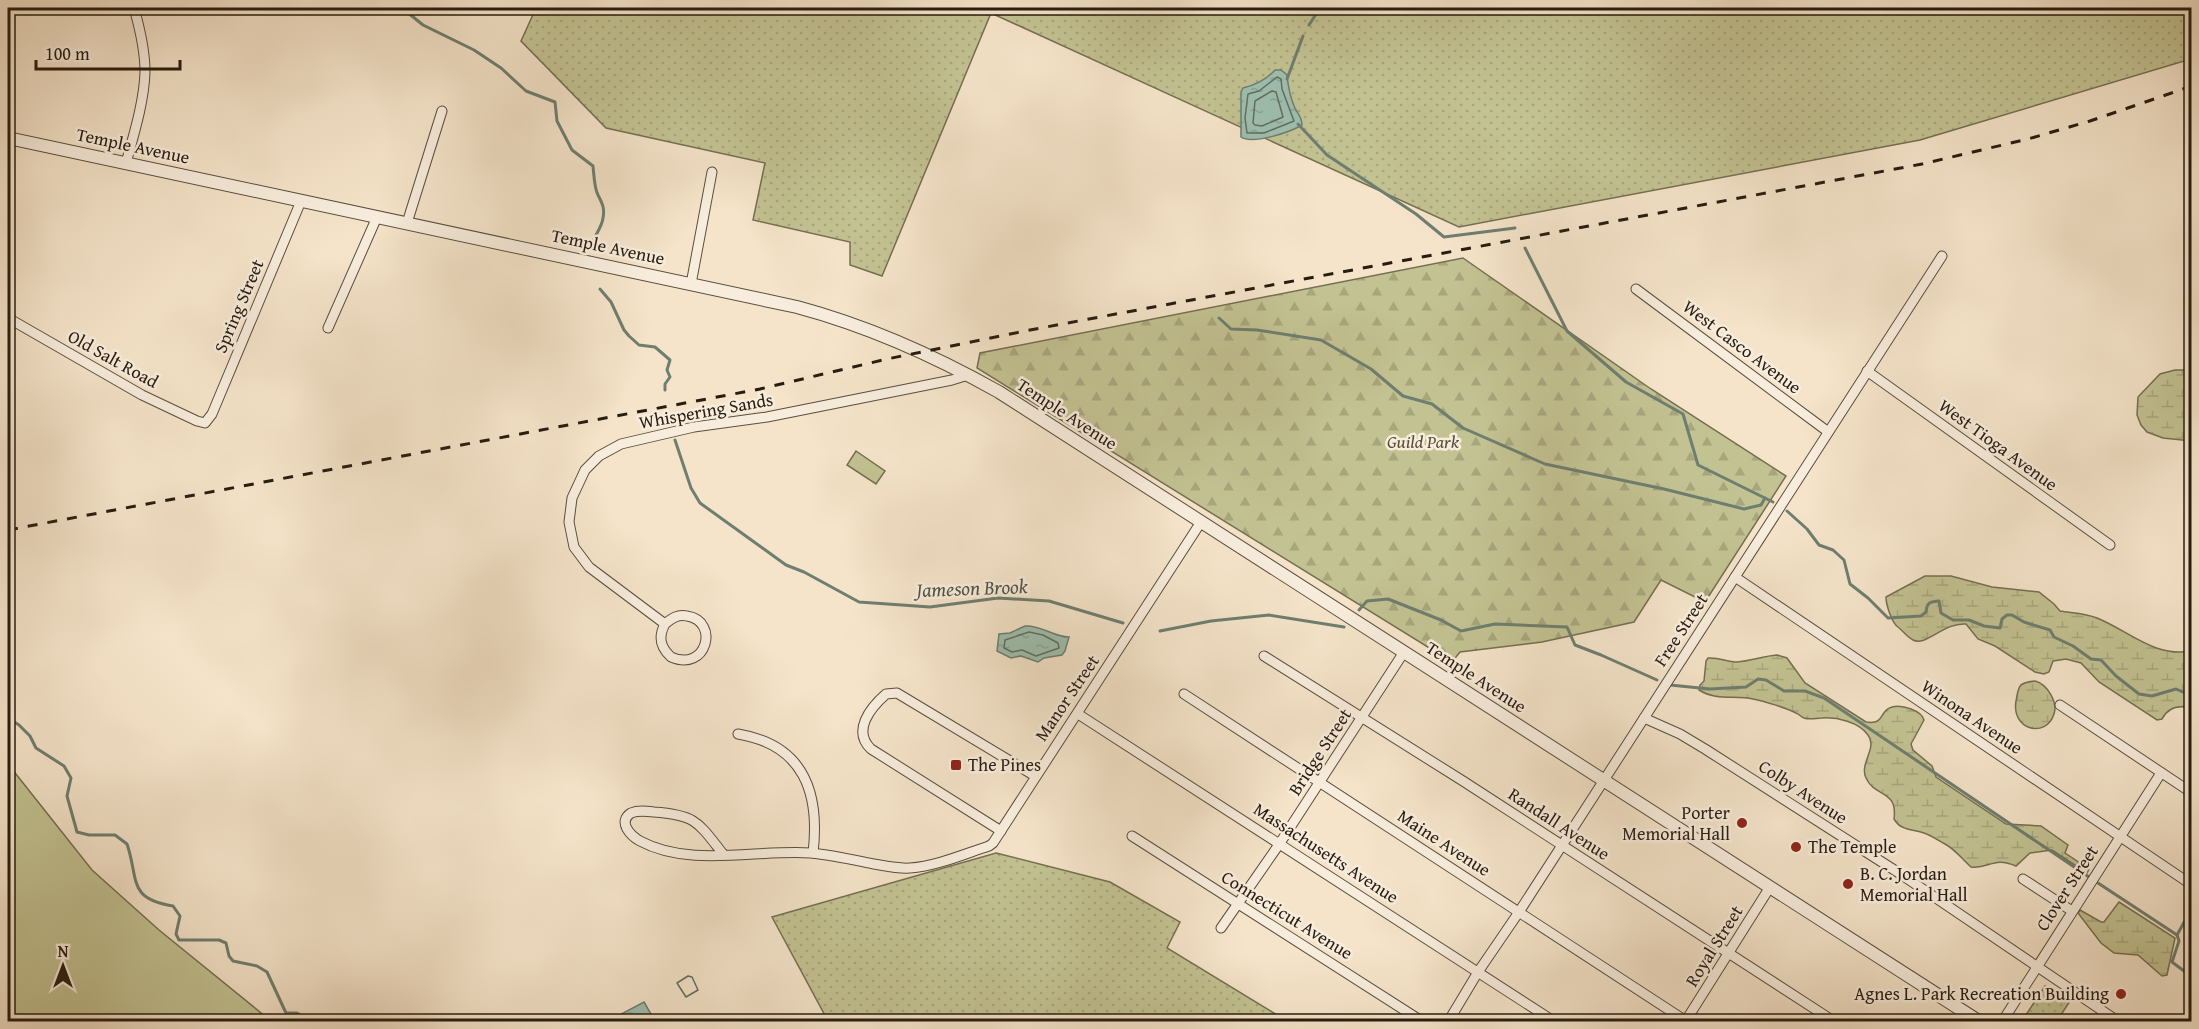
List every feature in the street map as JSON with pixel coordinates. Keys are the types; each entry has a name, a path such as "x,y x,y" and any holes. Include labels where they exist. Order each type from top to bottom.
{"street":[{"path":"126,163 145,73 140,31 134,8"},
{"path":"407,223 442,111"},
{"name":"Temple Avenue","path":"8,138 797,307 843,321 934,357 999,392 1980,1022"},
{"path":"691,284 712,172"},
{"name":"Spring Street","path":"205,423 211,417 301,201"},
{"path":"328,328 377,217"},
{"name":"Free Street","path":"1448,1022 1478,972 1942,256"},
{"name":"West Casco Avenue","path":"1636,289 1827,431"},
{"name":"Old Salt Road","path":"8,318 142,395 196,421 205,423"},
{"name":"West Tioga Avenue","path":"1867,371 2110,545"},
{"name":"Whispering Sands","path":"665,624 597,574 581,559 574,547 569,522 572,498 585,470 599,456 621,444 694,427 767,417 854,401 968,375"},
{"name":"Manor Street","path":"723,854 700,826 684,815 639,811 631,813 626,818 625,827 631,836 661,849 682,854 723,854 813,854 913,868 989,846 1078,714 1201,522"},
{"name":"Winona Avenue","path":"1735,577 2192,885"},
{"path":"683,615 698,620 705,632 703,650 687,660 671,657 661,644 660,636 665,624 676,616 683,615"},
{"name":"Bridge Street","path":"1221,928 1321,782 1404,652"},
{"name":"Randall Avenue","path":"1264,656 1835,1022"},
{"path":"1001,831 871,749 864,741 861,732 867,718 886,694 897,693 1035,776"},
{"name":"Maine Avenue","path":"1184,694 1685,1021"},
{"path":"2061,705 2192,793"},
{"name":"Massachusetts Avenue","path":"1078,714 1555,1022"},
{"name":"Colby Avenue","path":"1644,718 1698,744 1899,873 2119,1022"},
{"path":"738,734 772,744 790,758 798,769 808,786 813,803 815,829 813,854"},
{"name":"Clover Street","path":"2002,1022 2161,773"},
{"name":"Connecticut Avenue","path":"1132,836 1423,1022"},
{"path":"2023,879 2072,911"},
{"name":"Royal Street","path":"1685,1021 1770,887"}],"green space":[{"path":"536,8 2192,8 2191,59 1920,140 1459,227 991,13 882,276 850,265 850,242 753,220 765,163 606,128 521,41"},
{"name":"Guild Park","path":"1463,258 1651,389 1786,476 1705,602 1661,580 1634,622 1542,642 1460,652 1452,662 977,368 980,353"},
{"path":"2175,370 2191,370 2191,441 2163,438 2147,432 2137,415 2138,397 2160,374"},
{"path":"856,451 885,471 876,484 847,465"},
{"path":"1925,576 1951,576 1992,587 2039,592 2060,611 2097,618 2142,642 2166,651 2191,651 2191,708 2174,708 2162,719 2157,720 2099,682 2081,663 2066,659 2053,661 2049,672 2044,674 2035,672 1995,646 1978,639 1966,624 1950,627 1924,640 1913,640 1894,622 1886,597"},
{"path":"1777,655 1787,658 1805,683 1866,722 1879,720 1885,711 1896,706 1911,709 1920,714 1924,720 1911,744 1913,750 1932,766 1936,777 2006,824 2041,826 2068,845 2065,853 2089,869 2087,873 2052,850 2030,853 2016,866 1997,862 1971,867 1945,844 1927,834 1903,828 1897,823 1894,819 1893,803 1875,789 1866,778 1864,772 1871,745 1864,730 1847,721 1834,718 1806,719 1797,713 1763,701 1712,695 1699,690 1704,681 1708,658 1737,662"},
{"path":"2035,681 2047,690 2053,699 2055,709 2050,722 2037,729 2024,724 2016,711 2020,686"},
{"path":"8,764 92,870 159,930 271,1021 8,1021"},
{"path":"996,853 1110,882 1180,922 1167,948 1287,1021 828,1021 772,917"},
{"path":"2119,902 2175,938 2167,975 2162,976 2138,955 2114,953 2101,943 2078,913 2080,910 2104,922"},
{"path":"2045,986 2070,1001 2057,1021 2022,1021"}],"water":[{"path":"1275,70 1281,70 1287,75 1291,98 1302,125 1262,139 1241,137 1241,92 1243,88 1260,82"},
{"path":"1025,626 1037,627 1069,637 1065,651 1062,655 1044,658 1038,662 1021,656 1011,658 997,651 999,634 1010,633"},
{"path":"644,1002 655,1021 613,1021 612,1019"}],"waterway":[{"name":"Jameson Brook","path":"402,8 423,25 474,50 501,68 526,91 555,102 557,121 572,150 593,166 596,188 604,211 601,225 592,244"},
{"path":"1309,25 1320,8"},
{"path":"1287,79 1303,36"},
{"path":"1298,124 1327,155 1416,214 1444,237 1515,228"},
{"path":"1525,248 1567,331 1626,382 1683,414 1698,465 1773,502"},
{"name":"Jameson Brook","path":"600,289 611,302 629,336 639,345 655,347 670,360 667,370 670,377 665,384 665,390"},
{"path":"1219,318 1231,329 1257,330 1321,340 1371,369 1403,396 1432,404 1463,428 1545,464 1664,489 1744,509 1761,505 1765,498"},
{"name":"Jameson Brook","path":"670,416 671,424"},
{"name":"Jameson Brook","path":"675,440 691,488 700,503 786,565 804,572 859,602 930,607 998,598 1049,601 1123,623"},
{"path":"1787,511 1807,529 1819,545 1833,550 1844,560 1850,584 1888,618 1921,616 1926,612 1930,603 1939,601 1941,613 1953,620 1969,620 1984,626 2000,628 2002,619 2007,615 2012,615 2024,622 2050,630 2054,637 2073,646 2091,659 2101,660 2116,676 2139,694 2152,696 2176,689 2192,696"},
{"path":"1359,610 1367,601 1388,599 1441,620 1461,631 1495,624 1567,627 1575,645 1657,680"},
{"path":"1160,631 1211,621 1269,615 1344,627"},
{"path":"1670,685 1710,689 1746,687 1758,679 1766,680 1784,691 1805,691 1824,698 2089,877"},
{"path":"8,718 30,736 36,748 64,766 71,778 67,796 77,832 89,835 115,835 127,844 141,893 158,903 173,906 180,916 176,934 179,940 219,940 226,943 229,956 233,961 257,966 267,972 286,1013 297,1013 314,1022"},
{"path":"2190,878 2192,867"},
{"path":"2098,883 2177,935 2179,941 2172,962 2192,977"},
{"path":"2177,935 2192,908"}],"railway":[{"path":"8,530 760,389 887,359 1030,330 1922,164 2028,139 2090,121 2192,86"}],"place":[{"name":"The Pines","path":"956,765"},
{"name":"Porter Memorial Hall","path":"1742,823"},
{"name":"The Temple","path":"1796,847"},
{"name":"B. C. Jordan Memorial Hall","path":"1848,884"},
{"name":"Agnes L. Park Recreation Building","path":"2121,994"}]}
